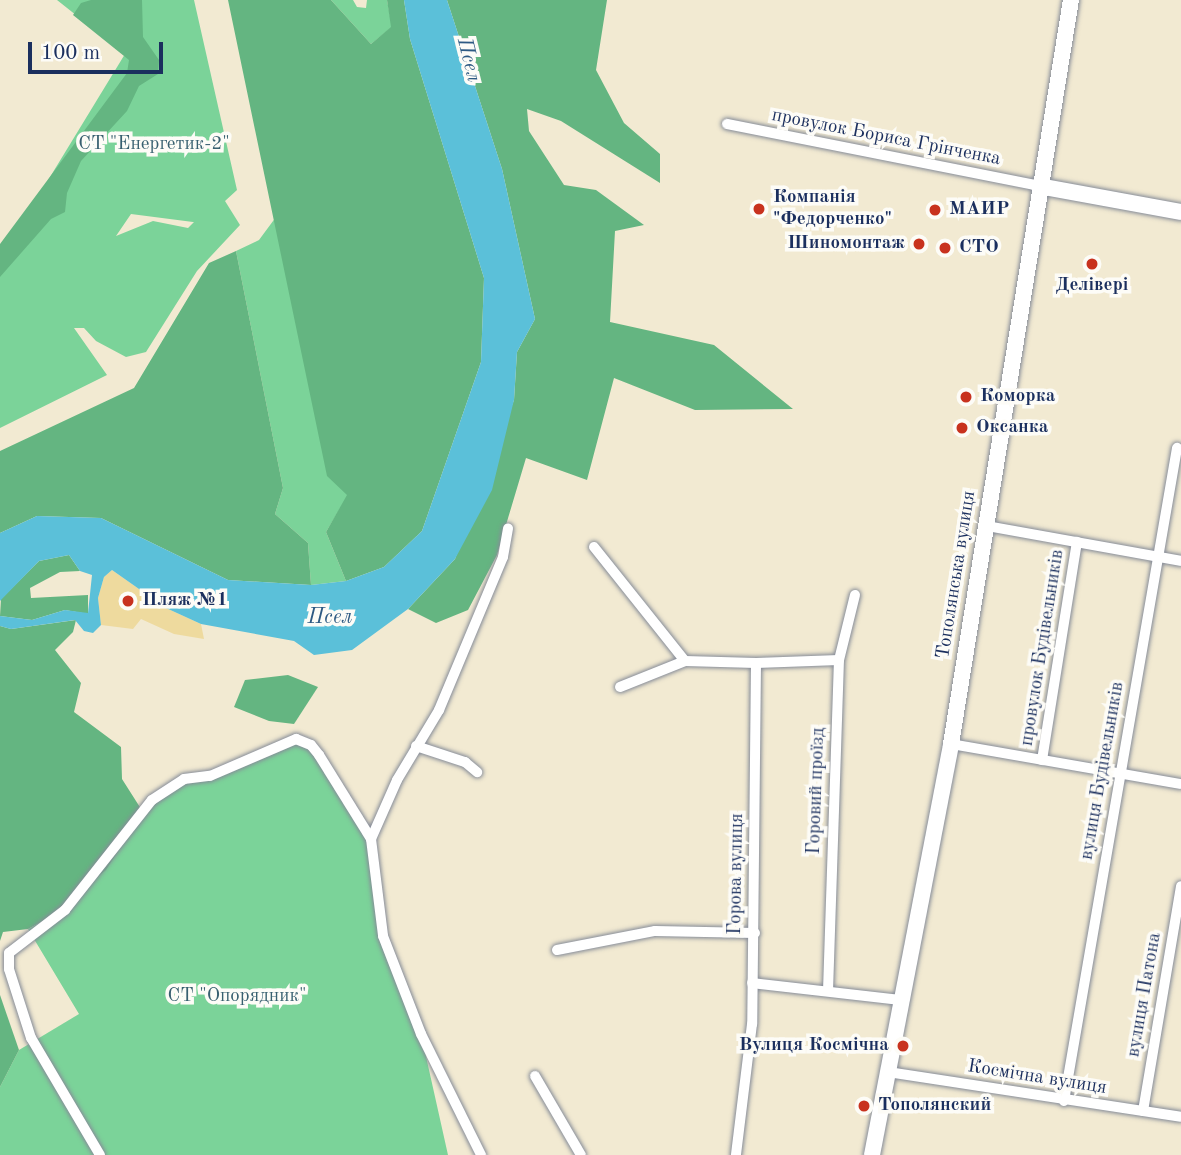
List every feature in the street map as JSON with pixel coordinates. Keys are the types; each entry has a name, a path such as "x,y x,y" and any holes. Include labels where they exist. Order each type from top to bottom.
{"street":[{"name":"Тополянська вулиця","path":"872,1155 951,744 1071,0"},
{"name":"провулок Бориса Грінченка","path":"727,124 1039,186"},
{"path":"1039,186 1181,212"},
{"name":"вулиця Будівельників","path":"1064,1101 1177,449"},
{"path":"987,526 1181,561"},
{"path":"372,839 416,746 439,709 503,557 508,528"},
{"name":"провулок Будівельників","path":"1042,760 1077,542"},
{"path":"594,547 685,661"},
{"name":"Горовий проїзд","path":"828,991 839,660 855,595"},
{"path":"620,687 685,661 756,663 839,660"},
{"name":"Горова вулиця","path":"736,1155 755,933 756,663"},
{"path":"100,1155 30,1038 9,969 14,944 65,910 152,800 184,779 210,776 288,740 311,745 372,839 383,936 421,1034 481,1155"},
{"name":"провулок Будівельників","path":"951,744 1181,784"},
{"path":"416,746 464,762 477,772"},
{"name":"вулиця Патона","path":"1143,1111 1181,886"},
{"path":"556,950 655,931 755,933"},
{"path":"752,983 902,1000"},
{"name":"Космічна вулиця","path":"888,1072 1181,1117"},
{"path":"536,1076 581,1155"}],"green space":[{"name":"СТ \"Енергетик-2\"","path":"57,0 194,0 237,190 225,201 240,225 197,271 146,352 126,357 96,341 84,328 74,328 107,375 0,428 0,259 125,54","holes":["131,214 194,222 188,228 153,221 116,236"]},
{"path":"91,0 142,0 143,37 159,60 158,74 139,86 127,111 81,161 67,193 65,212 51,219 0,277 0,244 127,73 129,60 73,15 81,3"},
{"path":"228,0 331,0 371,44 391,27 387,0 404,0 410,39 484,278 481,362 422,531 384,567 346,581 326,532 347,495 327,476"},
{"path":"331,0 353,0 357,7 366,8 367,0 387,0 392,27 371,44"},
{"path":"447,0 607,0 596,70 624,123 660,154 660,183 561,121 527,109 529,131 564,185 596,190 644,225 615,231 610,322 714,345 793,409 695,410 614,378 587,480 526,458 497,555 468,610 436,623 408,609 455,559 514,400 517,352 535,319 502,169"},
{"path":"276,217 348,495 326,532 346,581 311,585 308,543 275,514 283,488 236,251 259,240"},
{"path":"236,251 283,488 275,514 308,543 311,585 228,580 101,518 37,516 0,533 0,451 134,388 209,263"},
{"path":"69,555 80,571 60,572 30,588 31,598 88,595 88,614 65,610 32,620 0,616 1,599 39,561"},
{"path":"76,620 73,632 55,650 81,683 74,712 121,747 122,779 143,812 106,870 45,920 28,929 3,932 0,941 0,626 11,629"},
{"path":"288,675 318,687 294,724 269,721 234,707 245,680"},
{"name":"СТ \"Опорядник\"","path":"305,741 365,825 383,936 421,1034 448,1155 0,1155 0,1087 19,1050 79,1014 28,929 45,920 143,812 184,779"},
{"path":"0,995 19,1050 0,1087"}],"sand":[{"name":"Пляж №1","path":"112,570 166,608 201,624 204,639 174,634 141,619 133,629 101,625 98,598 104,577"}],"water":[{"name":"Псел","path":"404,0 447,0 502,169 535,319 517,352 514,400 492,490 455,559 408,609 352,650 314,655 294,641 201,624 166,608 112,570 104,577 98,598 101,625 93,633 84,631 75,620 11,629 0,626 0,616 32,620 65,610 88,613 92,575 80,571 69,555 39,561 0,601 0,533 37,516 101,518 228,580 311,585 346,581 384,567 422,531 481,362 484,278 410,39"}],"place":[{"name":"Компанія \"Федорченко\"","path":"759,209"},
{"name":"МАИР","path":"935,210"},
{"name":"Шиномонтаж","path":"919,244"},
{"name":"СТО","path":"945,248"},
{"name":"Делівері","path":"1092,264"},
{"name":"Коморка","path":"966,397"},
{"name":"Оксанка","path":"962,428"},
{"name":"Пляж №1","path":"128,601"},
{"name":"Вулиця Космічна","path":"903,1046"},
{"name":"Тополянский","path":"864,1106"}]}
